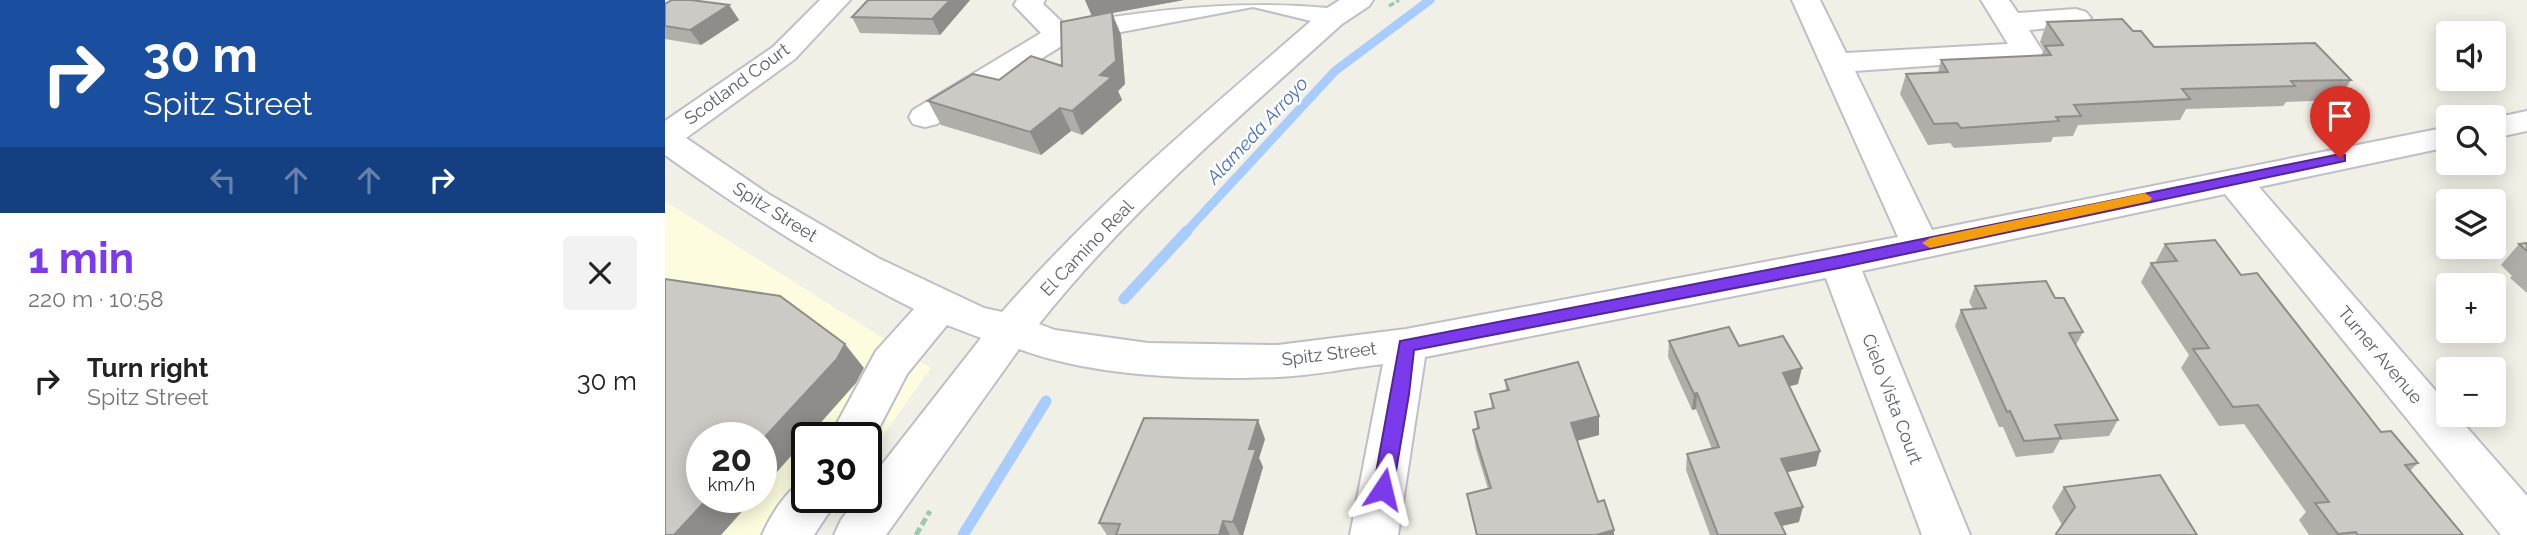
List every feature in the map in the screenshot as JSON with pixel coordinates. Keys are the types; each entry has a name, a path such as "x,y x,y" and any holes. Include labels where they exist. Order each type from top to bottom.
{"street":[{"name":"Scotland Court","path":"665,138 785,52 836,0"},
{"path":"1031,0 1028,5 1059,35"},
{"path":"925,117 1059,35 1246,0"},
{"path":"1260,0 1345,9"},
{"path":"1805,0 1920,245"},
{"name":"El Camino Real","path":"858,535 966,386 1062,270 1165,167 1345,9"},
{"path":"1835,63 2028,52 2002,11"},
{"path":"2002,11 2076,18"},
{"path":"2506,125 2527,121"},
{"name":"Spitz Street","path":"665,138 757,203 865,268 974,321 1012,330 1052,345 1148,359 1278,360 1406,345 1839,262 2436,139"},
{"name":"Turner Avenue","path":"2233,180 2527,531"},
{"name":"Cielo Vista Court","path":"1839,262 1946,535"},
{"path":"860,422 891,363 940,306"},
{"path":"1374,535 1400,394 1406,345"},
{"path":"786,535 803,513"}],"shaded area":[{"path":"665,201 931,368 882,437 882,422 791,422 791,513 809,513 812,535 665,535"}],"building":[{"path":"672,0 729,5 690,30 665,26 665,4"},
{"path":"868,0 950,0 932,19 852,17"},
{"path":"1112,12 1116,61 1100,75 1112,77 1072,111 1060,108 1030,132 928,101 973,74 999,80 1031,56 1062,66 1061,22"},
{"path":"2122,19 2133,31 2141,31 2154,47 2315,43 2351,80 2291,81 2295,86 2182,89 2190,99 2074,105 2081,116 2056,117 2059,121 1961,128 1957,123 1934,124 1906,74 1948,72 1941,60 2051,55 2045,46 2063,45 2047,22"},
{"path":"2215,240 2241,275 2257,273 2381,432 2391,431 2418,463 2405,465 2463,535 2358,535 2356,532 2338,534 2315,503 2329,502 2258,405 2233,407 2193,349 2209,348 2151,263 2177,261 2165,244"},
{"path":"2527,243 2527,251 2519,244"},
{"path":"665,279 780,296 845,344 837,359 777,424 686,422 686,513 694,513 674,535 665,535"},
{"path":"2046,281 2055,298 2064,298 2083,332 2069,333 2118,420 2055,425 2061,438 2024,441 2010,411 2007,412 1961,310 1986,308 1975,286"},
{"path":"1729,327 1739,346 1783,336 1802,368 1783,373 1820,451 1781,459 1803,507 1775,513 1786,535 1718,535 1687,454 1719,447 1697,393 1694,394 1669,341"},
{"path":"1578,362 1599,416 1571,423 1598,502 1604,500 1614,530 1596,535 1477,535 1467,494 1491,488 1473,430 1479,428 1475,412 1494,408 1490,394 1509,390 1505,380"},
{"path":"1144,418 1258,420 1249,449 1256,449 1233,522 1223,521 1219,535 1116,535 1120,524 1099,523"},
{"path":"2160,475 2197,535 2056,534 2075,507 2064,487"}],"waterway":[{"name":"Alameda Arroyo","path":"1185,233 1335,71 1430,0"},
{"name":"Alameda Arroyo","path":"1124,299 1187,231"},
{"name":"Alameda Arroyo","path":"963,535 1046,401"}],"slow traffic":[{"path":"1930,243 2145,198"}],"route":[{"path":"1383,489 1406,345 1839,262 2340,158"}]}
